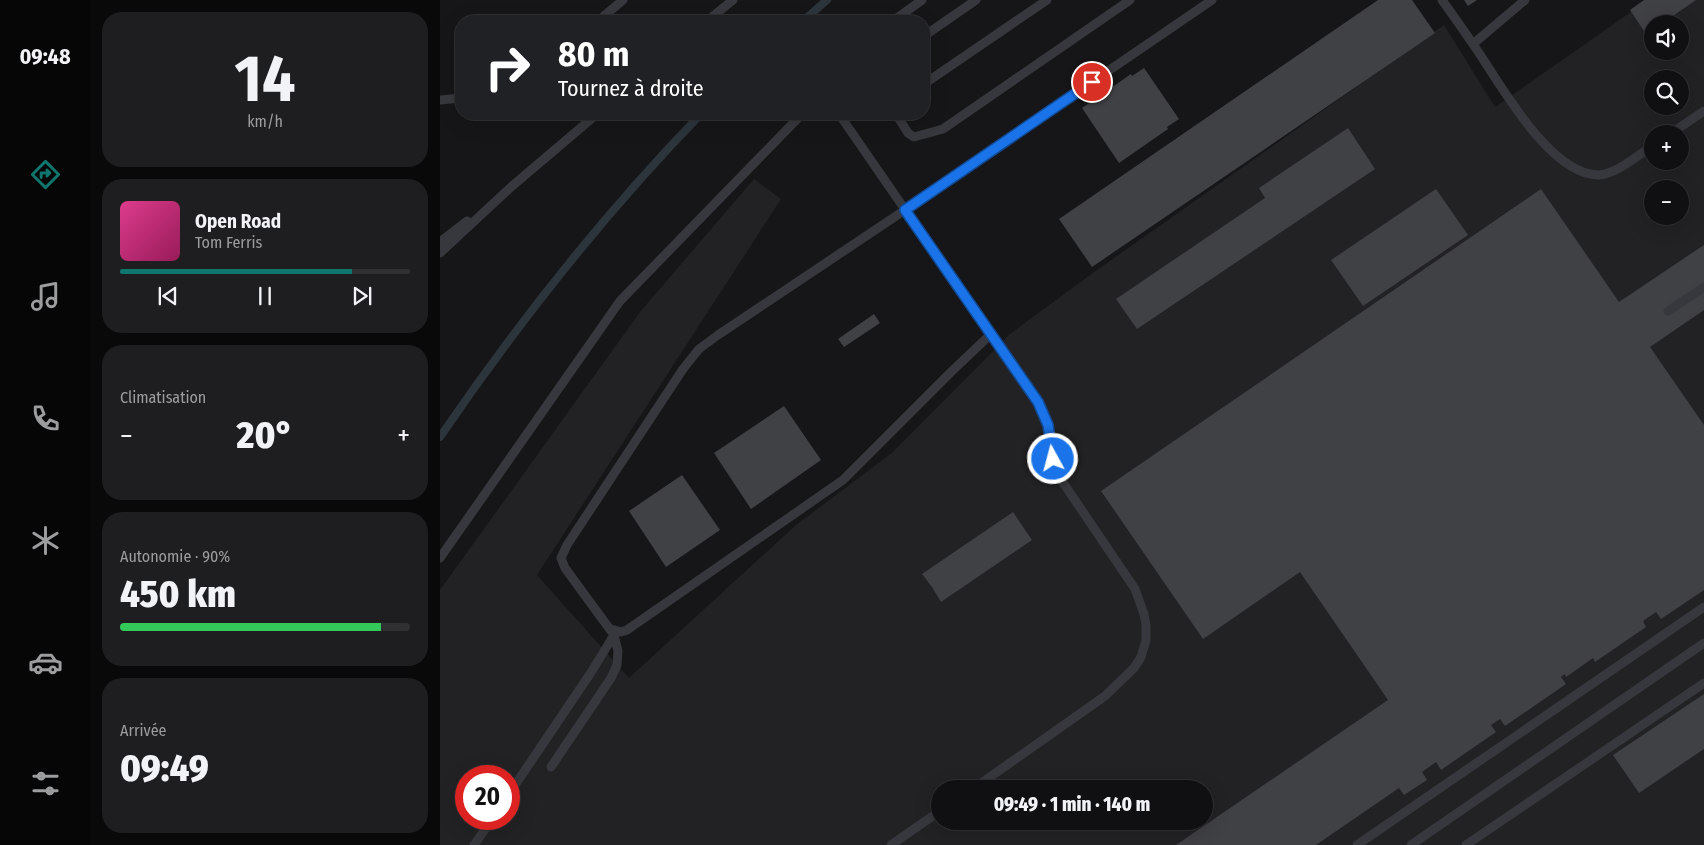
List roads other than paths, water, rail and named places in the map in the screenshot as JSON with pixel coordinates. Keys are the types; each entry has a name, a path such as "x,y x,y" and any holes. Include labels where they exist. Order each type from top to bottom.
{"lane":[{"path":"605,15 623,0"},
{"path":"714,15 733,0"},
{"path":"901,15 922,0"},
{"path":"930,32 976,0"},
{"path":"930,80 1047,0"},
{"path":"900,120 908,133 914,137 943,129 1130,0"},
{"path":"551,767 610,678 617,665 618,651 612,632 565,568 561,558 683,369 700,349 1212,0"},
{"path":"1442,0 1533,131 1554,153 1575,169 1592,174 1610,173 1644,151"},
{"path":"1473,44 1525,0"},
{"path":"440,100 455,99"},
{"path":"1683,125 1704,111"},
{"path":"440,242 511,187 590,120"},
{"path":"440,558 620,301 796,120"},
{"path":"842,120 1038,402 1048,425 1053,459 1062,481 1135,590 1144,614 1146,640 1141,657 1134,668 1105,696 986,780"},
{"path":"440,253 511,187"},
{"path":"1668,311 1704,287"},
{"path":"612,632 627,630 843,480 991,334"},
{"path":"1357,845 1704,607"},
{"path":"520,778 590,674 612,632"},
{"path":"1411,845 1704,644"},
{"path":"1466,845 1704,683"},
{"path":"891,845 931,817"},
{"path":"474,845 484,830"}],"waterway":[{"path":"810,15 827,0"},
{"path":"440,437 500,352 564,270 631,190 695,120"}]}
